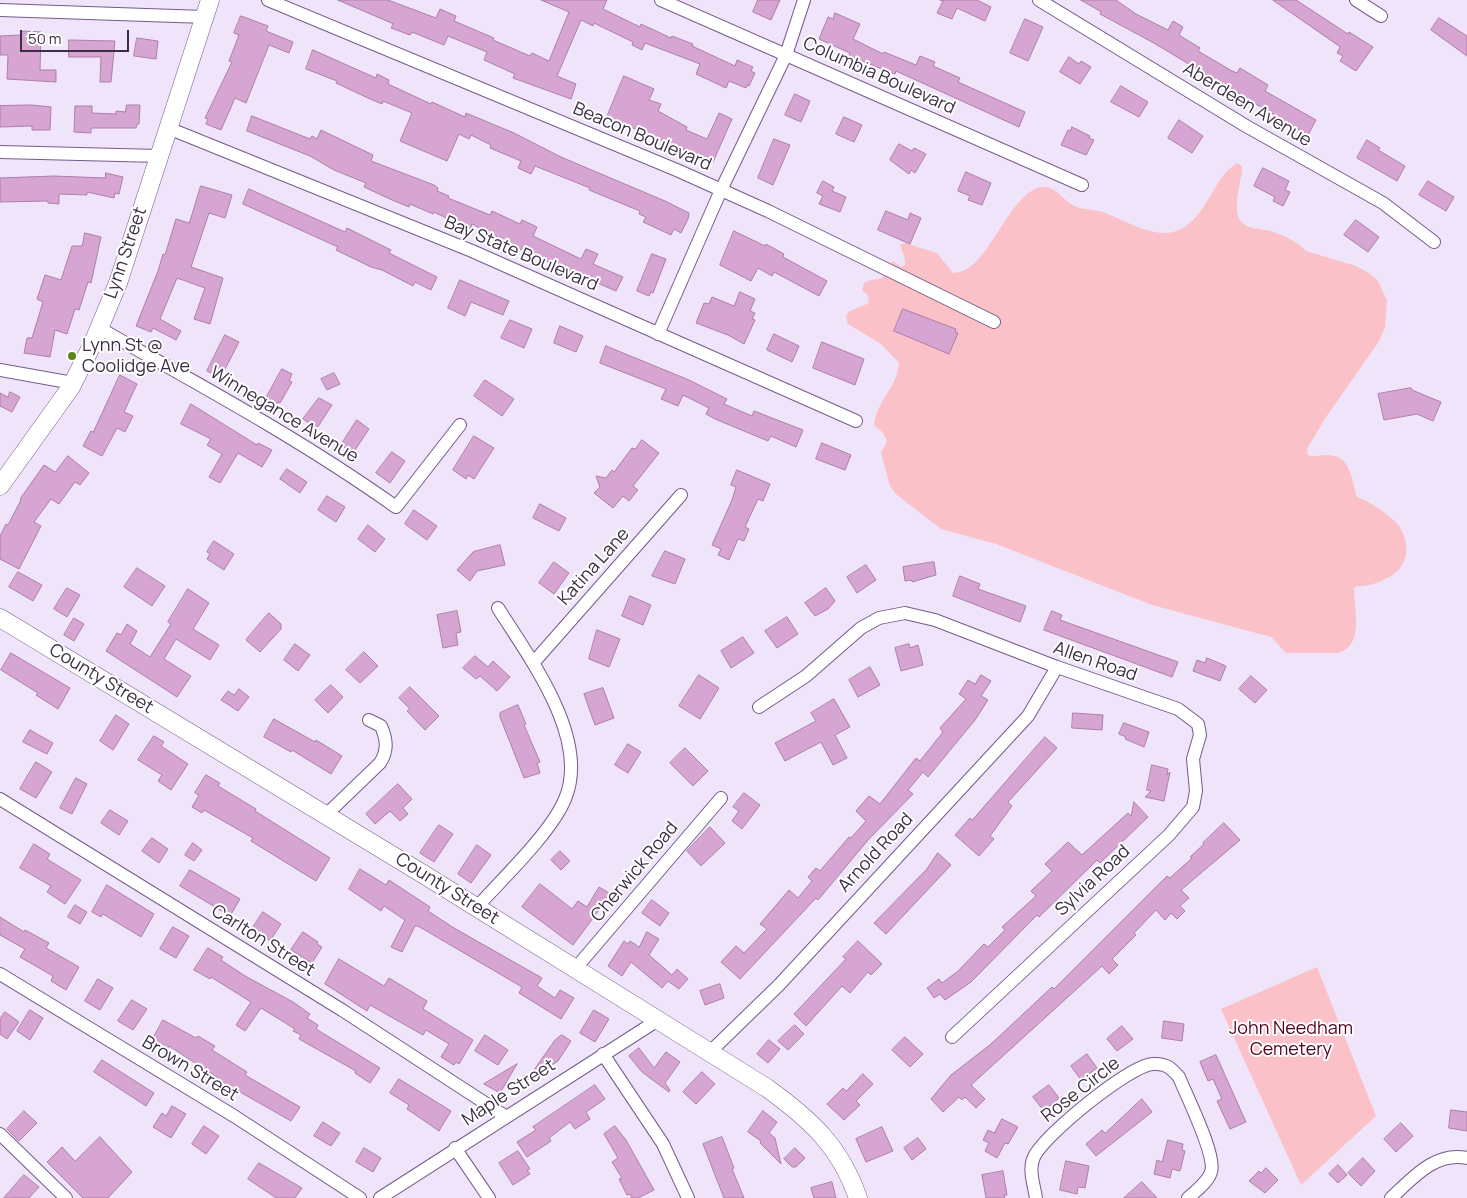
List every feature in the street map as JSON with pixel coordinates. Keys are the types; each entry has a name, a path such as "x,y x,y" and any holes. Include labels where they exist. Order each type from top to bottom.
{"main road":[{"name":"Lynn Street","path":"0,486 73,383 99,328 118,283 210,0"},
{"name":"County Street","path":"0,618 326,815 772,1092 818,1129 842,1159 858,1198"}],"street":[{"name":"Beacon Boulevard","path":"268,0 721,190 825,238 994,322"},
{"name":"Columbia Boulevard","path":"661,0 1082,185"},
{"path":"658,334 721,190 786,55 804,0"},
{"name":"Aberdeen Avenue","path":"1039,0 1246,126 1383,203 1434,242"},
{"path":"1356,0 1381,16"},
{"path":"0,10 205,17"},
{"name":"Bay State Boulevard","path":"168,128 472,251 856,421"},
{"path":"0,152 159,156"},
{"name":"Winnegance Avenue","path":"99,328 264,421 337,465 396,507 460,425"},
{"path":"0,370 73,383"},
{"name":"Katina Lane","path":"534,662 681,495"},
{"path":"477,908 545,830 566,798 570,766 565,733 552,696 534,662 498,608"},
{"name":"Allen Road","path":"759,707 806,676 861,628 879,618 905,613 919,615 1057,667 1178,709 1197,723"},
{"name":"Arnold Road","path":"710,1052 778,985 1028,716 1057,667"},
{"path":"326,815 380,763 386,754 386,741 381,726 369,720"},
{"name":"Sylvia Road","path":"952,1037 1169,835 1193,807 1196,791 1193,759 1200,735 1197,723"},
{"name":"Cherwick Road","path":"575,969 721,798"},
{"name":"Carlton Street","path":"0,799 342,1010 505,1116"},
{"name":"Brown Street","path":"0,974 234,1116 360,1198"},
{"name":"Maple Street","path":"380,1198 455,1148 658,1020"},
{"path":"603,1054 663,1144 688,1198"},
{"name":"Rose Circle","path":"1036,1198 1031,1166 1038,1149 1118,1079 1152,1064 1163,1064 1171,1068 1178,1077 1210,1152 1212,1171 1207,1179 1188,1198"},
{"path":"0,1134 66,1198"},
{"path":"455,1148 489,1198"},
{"path":"1391,1198 1435,1162 1456,1156 1467,1158"}],"green space":[{"path":"1237,163 1242,166 1237,205 1238,216 1246,226 1281,235 1292,240 1306,251 1356,266 1369,273 1378,281 1387,300 1385,328 1378,343 1326,417 1307,449 1308,455 1336,456 1342,460 1352,477 1357,497 1374,505 1391,518 1399,526 1406,542 1405,558 1398,571 1377,583 1354,588 1355,635 1352,643 1338,653 1286,653 1271,637 1152,605 996,544 941,529 897,495 890,486 881,453 887,441 883,433 874,425 879,409 895,379 899,363 881,344 848,324 846,317 848,312 869,303 868,295 862,290 864,283 883,277 893,261 901,267 905,265 900,245 905,243 937,253 953,273 965,270 976,262 985,251 1013,209 1035,189 1047,187 1077,207 1096,210 1151,231 1172,232 1181,229 1198,215 1222,178"},
{"name":"John Needham Cemetery","path":"1317,967 1376,1116 1301,1185 1221,1009"}],"building":[{"path":"338,0 388,0 436,18 440,9 456,16 454,21 494,38 493,40 530,56 532,53 549,61 569,12 541,0 607,0 603,9 640,27 641,24 671,38 672,36 693,44 692,46 735,66 737,60 753,67 751,71 755,73 749,86 747,85 746,88 729,81 726,88 696,74 700,64 645,43 642,50 632,45 633,42 594,23 593,26 581,20 557,76 576,84 571,99 513,78 515,74 484,60 487,52 448,36 444,45 412,32 410,35 391,28 393,24"},
{"path":"758,0 780,0 771,20 753,12"},
{"path":"940,0 977,0 991,7 985,21 957,8 952,19 937,13 943,1"},
{"path":"1081,0 1116,0 1136,14 1168,30 1173,21 1183,27 1179,35 1200,48 1198,51 1232,71 1237,73 1240,68 1268,85 1265,91 1316,120 1308,135 1152,42 1100,14 1101,12"},
{"path":"1273,0 1296,0 1348,34 1349,32 1373,47 1356,71 1340,61 1343,56 1337,53 1340,47"},
{"path":"835,13 860,24 853,39 883,54 884,52 916,65 920,56 935,62 933,66 960,78 958,82 1025,112 1019,127 896,71 895,74 862,61 859,67 846,61 850,53 819,39 828,17 833,19"},
{"path":"241,16 268,26 266,31 293,42 289,53 269,45 246,103 235,98 221,130 206,124 208,119 205,118 232,62 229,61 239,35 234,33"},
{"path":"1439,18 1467,36 1467,56 1431,30"},
{"path":"1025,19 1043,27 1028,61 1010,53"},
{"path":"21,31 41,32 40,70 56,70 56,82 7,79 8,55 0,55 0,36 21,35"},
{"path":"137,38 158,41 156,59 134,56"},
{"path":"69,40 115,41 111,82 100,82 101,57 69,57"},
{"path":"313,50 376,78 377,74 389,80 388,84 431,104 432,102 465,117 466,113 514,133 561,157 665,201 689,213 688,219 681,233 674,229 671,235 643,222 646,217 639,214 640,211 589,190 590,188 535,166 531,174 518,168 521,161 490,148 491,145 471,135 469,139 459,134 447,161 400,141 412,113 383,101 382,104 336,83 337,81 306,69"},
{"path":"1069,57 1079,64 1081,61 1091,67 1080,84 1060,72"},
{"path":"624,76 654,89 649,100 661,104 658,111 687,127 686,130 707,139 719,113 732,119 713,162 607,117"},
{"path":"1121,86 1148,102 1139,117 1111,102"},
{"path":"795,94 810,101 801,122 785,115"},
{"path":"32,105 51,107 50,130 32,130 32,126 0,127 0,106"},
{"path":"127,105 140,105 139,124 137,124 136,128 91,128 91,133 74,132 75,106 92,106 92,113 116,114 116,111 125,112"},
{"path":"252,116 310,139 312,136 317,139 321,130 373,155 371,161 434,185 438,188 437,191 449,196 448,198 490,215 492,211 520,224 522,220 537,227 533,236 581,259 586,249 598,254 593,264 623,277 616,291 526,252 472,224 470,230 434,212 433,214 410,204 409,207 392,200 364,187 366,183 334,170 310,156 247,131"},
{"path":"844,117 862,125 854,142 836,134"},
{"path":"1179,120 1203,136 1192,153 1168,138"},
{"path":"1072,127 1094,140 1086,155 1061,145 1068,130 1070,131"},
{"path":"774,139 790,145 773,185 758,178"},
{"path":"1367,140 1380,148 1378,150 1405,166 1397,181 1357,158"},
{"path":"899,144 912,151 914,148 926,154 915,173 911,170 909,174 890,160"},
{"path":"1263,168 1289,181 1285,190 1290,192 1283,206 1273,201 1275,197 1254,186"},
{"path":"966,172 991,183 982,205 968,200 970,196 958,191"},
{"path":"106,173 123,177 119,194 115,193 114,198 87,192 87,195 59,194 59,204 48,203 48,201 0,202 0,178 54,176 105,178"},
{"path":"823,181 834,187 832,191 846,197 840,212 819,204 823,196 817,193"},
{"path":"1428,181 1454,197 1446,211 1419,195"},
{"path":"201,186 232,195 225,218 209,213 191,267 223,278 210,324 194,319 205,288 177,278 160,319 181,331 176,340 153,328 151,332 136,326 163,254 165,255 176,219 189,223"},
{"path":"249,189 345,232 347,228 391,250 389,253 437,277 431,290 415,282 413,286 382,270 371,267 336,250 338,247 243,204"},
{"path":"886,211 908,220 910,213 921,218 910,244 878,230"},
{"path":"1356,220 1379,237 1368,252 1344,235"},
{"path":"734,231 765,246 766,244 784,254 783,257 827,281 819,296 774,272 772,276 758,268 751,281 720,265"},
{"path":"85,233 101,237 91,283 88,282 79,310 75,309 67,334 55,330 50,357 24,353 27,338 32,338 43,302 37,299 45,275 61,280 72,246 82,246"},
{"path":"652,254 666,259 653,293 651,292 649,296 637,291"},
{"path":"460,280 509,301 503,315 471,302 465,316 448,308"},
{"path":"740,292 755,299 750,311 755,313 752,319 755,320 744,344 728,335 696,323 704,303 709,304 712,297 734,306"},
{"path":"903,309 956,329 955,332 958,333 949,354 894,331"},
{"path":"510,320 532,329 524,348 501,338"},
{"path":"560,326 583,336 576,352 554,343"},
{"path":"774,334 799,346 792,362 767,350"},
{"path":"225,335 239,342 223,373 221,372 218,377 207,371"},
{"path":"822,342 864,359 855,385 813,368"},
{"path":"606,346 689,380 727,399 724,404 752,416 754,411 803,430 796,447 771,436 768,441 715,419 706,414 709,408 683,395 678,406 661,399 666,389 600,363"},
{"path":"282,369 292,374 289,381 292,382 276,407 265,400"},
{"path":"334,373 340,384 327,390 321,379"},
{"path":"120,375 137,384 124,412 133,416 125,432 117,428 102,456 83,446 91,431 93,432"},
{"path":"485,380 514,399 502,416 474,396"},
{"path":"1411,388 1441,402 1433,421 1417,414 1384,420 1378,394"},
{"path":"10,392 20,397 12,412 0,406 0,393 8,397"},
{"path":"319,398 332,405 317,428 303,419"},
{"path":"191,404 257,445 258,443 272,450 262,467 238,453 220,483 209,477 222,454 207,445 211,439 181,424"},
{"path":"357,420 369,429 353,453 341,445"},
{"path":"474,436 494,448 474,479 468,475 466,479 453,470"},
{"path":"642,440 659,453 633,486 638,490 629,501 623,496 613,508 594,493 600,487 596,476 606,478 612,470 614,472 632,448 635,449"},
{"path":"822,443 851,455 845,470 816,459"},
{"path":"392,452 405,461 390,483 376,473"},
{"path":"68,456 89,473 80,485 75,482 59,504 51,499 34,522 41,526 19,569 0,559 0,536 6,524 8,525 20,499 44,465 55,472"},
{"path":"287,469 307,482 300,493 280,479"},
{"path":"737,470 770,484 763,501 758,499 745,527 749,529 744,541 738,539 729,560 718,555 721,549 712,545 732,500 736,487 731,485"},
{"path":"327,496 345,507 336,522 318,510"},
{"path":"540,504 566,518 559,531 533,518"},
{"path":"414,510 437,526 427,540 405,524"},
{"path":"368,525 385,539 375,552 358,539"},
{"path":"214,541 234,554 224,570 207,559 210,554 207,552"},
{"path":"500,545 505,565 477,571 470,581 457,570 473,552"},
{"path":"665,551 685,559 675,584 652,576"},
{"path":"554,562 569,573 554,594 539,583"},
{"path":"934,562 936,575 912,582 912,580 905,581 903,567"},
{"path":"866,565 876,580 857,593 847,577"},
{"path":"137,568 165,586 152,606 124,587"},
{"path":"18,572 42,585 33,601 9,587"},
{"path":"960,576 980,584 978,589 1026,606 1020,622 953,596"},
{"path":"67,588 80,595 67,617 54,609"},
{"path":"826,588 835,601 828,609 815,616 805,603"},
{"path":"188,589 209,603 193,629 219,645 210,660 176,639 164,659 191,676 177,697 106,651 117,633 121,635 127,624 137,631 130,644 150,657 171,624 168,622"},
{"path":"630,596 651,605 643,625 622,616"},
{"path":"457,611 461,632 456,633 458,645 443,648 437,615"},
{"path":"1052,611 1062,615 1060,620 1178,662 1172,677 1044,630"},
{"path":"269,613 281,624 281,629 260,652 246,640"},
{"path":"787,617 798,634 777,648 765,631"},
{"path":"74,618 84,624 74,641 64,635"},
{"path":"597,630 620,639 609,667 589,659"},
{"path":"743,637 754,653 731,668 721,651"},
{"path":"295,644 310,655 298,671 284,660"},
{"path":"909,644 910,648 918,645 923,665 901,671 895,648"},
{"path":"364,652 378,666 360,683 346,670"},
{"path":"11,653 70,688 58,709 36,695 38,693 1,670"},
{"path":"475,656 488,667 493,661 510,677 497,691 480,676 476,679 463,668"},
{"path":"1207,658 1226,666 1220,681 1193,671 1197,660 1205,663"},
{"path":"870,667 880,685 858,697 849,680"},
{"path":"699,675 719,688 700,719 679,706"},
{"path":"981,675 991,681 981,696 988,700 975,720 928,777 923,772 908,790 913,794 868,840 818,900 816,898 740,979 721,962 736,946 744,953 767,929 760,924 789,890 798,898 812,881 808,877 816,868 820,871 849,837 851,838 866,821 856,811 869,796 880,804 916,758 920,761 943,732 940,728 966,699 959,694 968,680 975,684"},
{"path":"1251,676 1267,690 1255,703 1239,689"},
{"path":"331,685 343,697 328,713 315,700"},
{"path":"410,687 439,716 425,730 407,711 410,709 399,698"},
{"path":"603,688 614,718 595,725 584,694"},
{"path":"239,689 249,697 238,711 221,700 228,691 234,695"},
{"path":"834,699 850,727 835,735 847,758 833,765 821,742 785,761 775,743 816,721 811,713"},
{"path":"518,705 526,724 524,725 540,762 537,763 540,773 524,778 500,717 500,713"},
{"path":"1073,713 1103,715 1102,730 1072,728"},
{"path":"116,715 129,724 113,750 100,741"},
{"path":"274,719 315,742 316,740 342,756 331,774 292,750 291,752 264,737"},
{"path":"1124,723 1149,732 1144,747 1125,739 1126,737 1119,734"},
{"path":"30,730 53,743 47,754 23,742"},
{"path":"154,736 164,742 161,746 188,764 171,790 158,781 162,775 138,760"},
{"path":"1045,737 1057,748 1008,802 1012,806 990,836 994,839 979,856 955,835 970,818 972,820"},
{"path":"628,744 641,752 628,773 615,765"},
{"path":"685,748 708,771 693,786 670,763"},
{"path":"36,762 52,772 36,798 20,789"},
{"path":"1152,765 1168,769 1167,775 1170,772 1164,801 1145,797 1151,791 1147,790"},
{"path":"206,775 220,783 218,786 256,809 255,811 330,858 316,881 251,841 253,838 204,810 202,813 192,807 199,795 195,793"},
{"path":"76,778 87,784 72,814 60,808"},
{"path":"398,784 412,799 403,808 408,814 400,821 390,811 375,824 366,814"},
{"path":"744,793 760,805 742,829 732,821 739,811 733,807"},
{"path":"1134,802 1148,817 1100,863 1097,860 1039,917 1037,915 971,982 945,1000 940,994 934,998 927,988 939,979 942,983 957,972 984,944 988,947 1005,930 1002,927 1036,896 1031,891 1052,871 1045,864 1068,842 1082,855 1128,813 1131,816"},
{"path":"110,810 128,821 119,835 101,823"},
{"path":"1224,823 1240,840 1181,890 1189,898 1180,906 1185,911 1177,919 1171,913 1165,920 1156,910 1134,933 1136,935 1112,959 1118,965 1109,974 1102,966 971,1085 985,1099 976,1108 965,1097 962,1100 959,1097 943,1112 931,1099 951,1075 991,1044 1052,987 1054,989 1167,876 1170,878 1192,858 1190,857"},
{"path":"439,825 453,834 434,862 420,853"},
{"path":"710,827 725,843 701,866 687,851"},
{"path":"152,838 168,849 159,863 142,851"},
{"path":"193,843 202,850 194,861 185,855"},
{"path":"34,844 50,854 47,859 81,880 65,904 47,892 51,886 20,868"},
{"path":"477,845 491,855 471,883 458,874"},
{"path":"560,851 570,861 561,870 551,860"},
{"path":"938,853 951,865 886,934 874,923 926,870"},
{"path":"360,869 386,885 389,880 430,907 428,911 454,928 542,978 537,986 555,998 560,990 574,998 561,1019 519,993 522,987 418,926 415,926 402,952 391,947 405,920 384,906 381,911 349,889"},
{"path":"190,870 240,899 230,916 180,886"},
{"path":"540,884 572,909 578,901 587,907 599,887 611,894 573,945 522,907"},
{"path":"107,885 154,914 141,937 103,914 101,917 92,912"},
{"path":"652,900 669,913 660,926 642,913"},
{"path":"75,905 87,912 80,924 68,917"},
{"path":"263,912 281,924 270,941 252,929"},
{"path":"0,917 24,932 25,930 49,943 46,948 79,967 66,990 51,981 53,976 20,957 25,949 0,935"},
{"path":"173,927 189,936 176,958 160,949"},
{"path":"303,932 322,947 312,963 291,950"},
{"path":"647,932 659,939 649,955 672,975 677,969 688,979 679,989 668,981 662,988 631,962 622,976 608,966 624,941 628,944 630,941 639,947"},
{"path":"858,941 882,964 871,975 868,972 850,993 842,986 806,1026 794,1014 846,959 843,957"},
{"path":"208,948 223,957 221,960 245,976 293,1002 310,1014 307,1018 318,1025 316,1029 380,1068 370,1083 355,1073 356,1071 299,1039 301,1035 293,1031 295,1029 261,1008 245,1031 236,1025 251,1002 211,977 210,979 194,970"},
{"path":"339,959 384,986 389,978 427,1001 423,1009 473,1040 459,1064 456,1062 454,1065 441,1057 449,1044 426,1030 423,1035 370,1005 367,1011 325,984"},
{"path":"98,979 113,988 100,1010 85,1001"},
{"path":"720,984 724,998 705,1005 700,991"},
{"path":"132,1000 147,1009 133,1030 118,1021"},
{"path":"30,1010 43,1018 30,1040 17,1031"},
{"path":"594,1010 609,1019 595,1042 580,1033"},
{"path":"5,1012 19,1022 7,1039 0,1034 0,1019"},
{"path":"163,1020 215,1046 212,1050 247,1072 245,1075 300,1107 291,1121 233,1088 231,1092 216,1082 218,1078 169,1046 166,1052 151,1043"},
{"path":"1164,1021 1184,1024 1182,1041 1162,1038"},
{"path":"795,1025 804,1034 788,1050 778,1041"},
{"path":"1122,1026 1133,1039 1117,1051 1107,1039"},
{"path":"485,1035 508,1050 498,1065 475,1051"},
{"path":"562,1035 571,1041 558,1061 527,1080 555,1040"},
{"path":"905,1037 923,1054 910,1067 892,1050"},
{"path":"769,1040 780,1049 768,1063 757,1054"},
{"path":"639,1048 654,1068 666,1052 680,1062 665,1083 670,1090 669,1092 642,1072 629,1056"},
{"path":"1087,1054 1097,1068 1081,1080 1071,1066"},
{"path":"1216,1055 1246,1122 1230,1129 1217,1101 1222,1099 1213,1079 1208,1081 1200,1062"},
{"path":"102,1060 154,1093 146,1106 94,1072"},
{"path":"517,1064 500,1093 484,1084"},
{"path":"702,1072 715,1084 696,1104 683,1092"},
{"path":"863,1074 873,1084 856,1101 860,1105 844,1120 827,1104 843,1088 846,1091"},
{"path":"399,1079 451,1111 439,1131 407,1109 409,1105 390,1093"},
{"path":"595,1085 605,1099 586,1112 590,1119 575,1129 570,1122 549,1138 551,1141 527,1157 517,1142 536,1130 533,1127"},
{"path":"1049,1085 1059,1098 1044,1111 1033,1097"},
{"path":"1142,1099 1152,1112 1096,1156 1086,1144 1102,1130 1105,1133"},
{"path":"172,1106 186,1114 171,1138 153,1127 162,1113 166,1116"},
{"path":"1451,1110 1467,1112 1467,1131 1449,1128"},
{"path":"24,1111 37,1123 19,1141 7,1129"},
{"path":"763,1111 777,1122 769,1133 775,1138 781,1164 760,1143 761,1141 748,1132"},
{"path":"1002,1119 1018,1127 1008,1144 1005,1143 997,1158 985,1151 989,1143 983,1140 988,1130 994,1133"},
{"path":"323,1122 340,1133 331,1146 314,1136"},
{"path":"1401,1123 1413,1136 1396,1152 1384,1139"},
{"path":"204,1126 219,1136 206,1154 192,1144"},
{"path":"615,1126 626,1140 654,1190 638,1198 632,1198 630,1194 627,1195 619,1179 622,1178 612,1162 618,1158 604,1134"},
{"path":"882,1127 893,1151 866,1162 856,1139"},
{"path":"100,1137 132,1172 108,1198 83,1198 47,1162 62,1147 75,1161"},
{"path":"722,1137 744,1198 724,1198 703,1144"},
{"path":"918,1138 926,1149 912,1160 904,1148"},
{"path":"1168,1140 1183,1144 1182,1150 1185,1151 1180,1171 1172,1169 1170,1178 1154,1174 1157,1160 1162,1162"},
{"path":"364,1148 381,1158 373,1172 356,1162"},
{"path":"795,1148 805,1158 796,1167 792,1167 784,1159"},
{"path":"518,1151 530,1169 527,1170 530,1174 513,1185 499,1163"},
{"path":"1363,1158 1375,1171 1361,1186 1348,1173"},
{"path":"1066,1161 1089,1166 1085,1188 1078,1187 1077,1194 1060,1190"},
{"path":"259,1163 302,1188 295,1198 276,1198 248,1179"},
{"path":"1338,1165 1347,1175 1338,1183 1329,1174"},
{"path":"1266,1168 1278,1180 1265,1193 1249,1181 1259,1171 1261,1173"},
{"path":"1003,1171 1007,1195 1004,1195 1005,1198 986,1198 982,1175"},
{"path":"24,1175 39,1187 29,1198 4,1198"},
{"path":"832,1182 836,1198 814,1198 811,1188"},
{"path":"1142,1182 1157,1198 1124,1198"}],"place":[{"name":"Lynn St @ Coolidge Ave","path":"72,356"}]}
